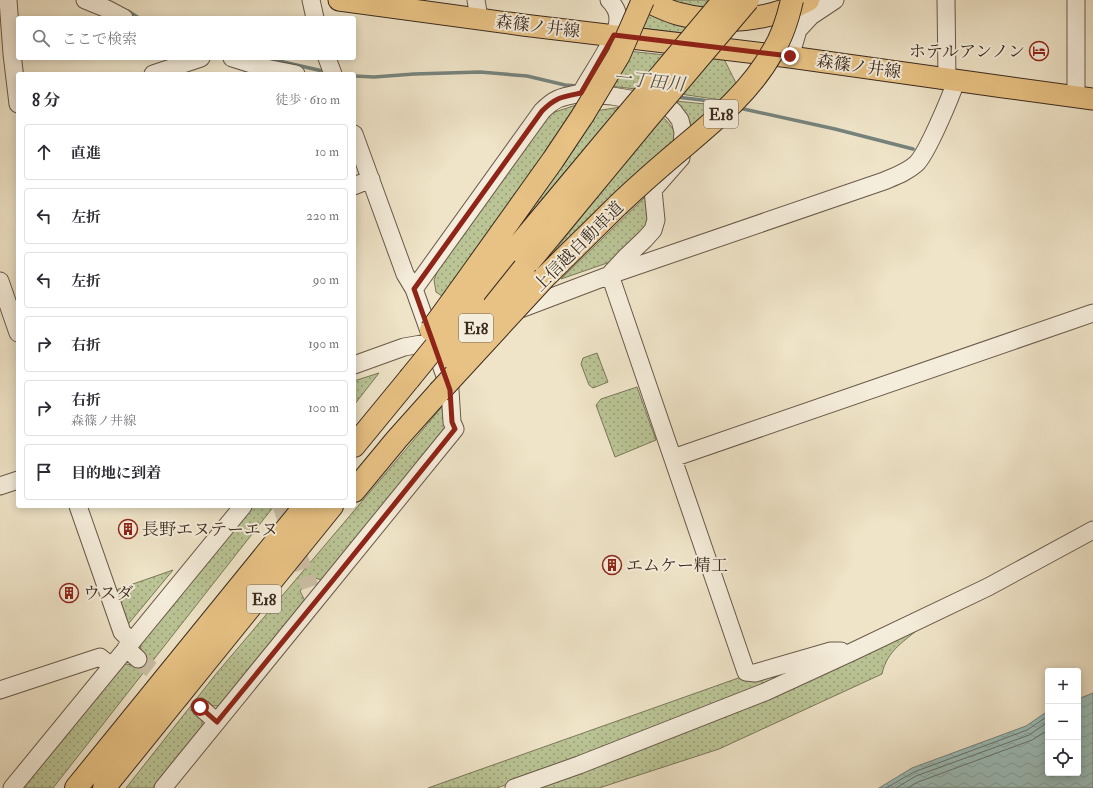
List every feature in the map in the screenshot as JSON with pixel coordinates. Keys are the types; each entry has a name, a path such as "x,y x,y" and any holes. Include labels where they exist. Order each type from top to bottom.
{"highway":[{"path":"644,0 678,14 719,20 740,20 779,12 808,0"},
{"name":"上信越自動車道","path":"356,443 404,376 464,298 583,115 619,55 644,0"},
{"name":"上信越自動車道","path":"356,489 397,439 724,0"},
{"name":"上信越自動車道","path":"464,298 748,0"},
{"name":"上信越自動車道","path":"356,477 433,390 544,278 618,205 733,103 754,79 774,51 782,33 792,0"},
{"name":"上信越自動車道","path":"356,430 404,376"},
{"name":"E18","path":"167,674 295,508"},
{"name":"E18","path":"76,788 167,674 303,508"},
{"name":"E18","path":"104,788 330,508"},
{"name":"E18","path":"183,690 255,610 339,508"}],"main road":[{"name":"森篠ノ井線","path":"339,0 478,9 523,25 790,56 952,80 1084,97"}],"street":[{"path":"8,0 16,72"},
{"path":"85,0 119,16"},
{"path":"311,0 315,16"},
{"path":"584,89 614,35 618,20 617,11 609,0"},
{"path":"790,56 798,30 811,16 835,0"},
{"path":"356,364 404,347 433,342 610,275 905,173 918,162 947,103 952,80 946,0"},
{"path":"1076,0 1084,97"},
{"path":"160,72 195,60"},
{"path":"238,60 261,67 286,72"},
{"path":"414,289 542,111 550,103 559,98 584,89 612,96 666,105 680,120 683,132 681,158 653,190 656,220 653,230 610,275"},
{"path":"163,788 455,429 452,422 450,390 414,289 405,274 371,179 356,143"},
{"path":"356,185 371,179"},
{"path":"610,275 746,672 755,672 831,651 854,651"},
{"path":"0,281 16,327"},
{"path":"673,458 1093,313"},
{"path":"0,486 16,481"},
{"path":"79,508 122,632 132,650"},
{"path":"12,788 111,666 132,650 241,508"},
{"path":"514,788 579,765 765,692 988,587 1093,530"},
{"path":"310,587 313,605"},
{"path":"0,690 100,657 111,666"},
{"path":"200,707 217,722"}],"green space":[{"path":"660,0 710,0 702,10"},
{"path":"646,13 689,26 683,33 640,28"},
{"path":"628,51 665,55 636,89 609,86"},
{"path":"711,57 724,59 736,83 721,100 680,94"},
{"path":"676,101 715,105 688,131 673,103"},
{"path":"576,105 524,185 442,296 436,292 434,280 437,272 549,114"},
{"path":"621,107 562,175 530,215 526,213 595,111"},
{"path":"662,116 671,126 677,139 536,274"},
{"path":"645,197 649,220 648,226 610,262 561,279"},
{"path":"597,353 608,382 593,388 589,385 581,364 583,358"},
{"path":"379,373 356,402 356,380"},
{"path":"637,387 656,440 615,457 596,405 601,399"},
{"path":"446,402 448,430 325,581 313,576 300,591 308,607 224,705 213,706 208,701 196,714 202,721 202,732 158,788 126,788 216,674"},
{"path":"247,508 272,508 53,788 22,788 125,664 134,665 143,655 139,643"},
{"path":"173,570 125,628 113,591"},
{"path":"922,626 892,652 884,666 882,674 719,749 599,788 527,788"},
{"path":"825,657 763,685 570,762 497,788 428,788 744,676"}],"water":[{"path":"1093,693 1093,788 879,788 912,768 1026,726 1045,713 1045,776 1081,776 1081,698"}],"waterway":[{"name":"一丁田川","path":"128,11 136,16"},
{"name":"一丁田川","path":"275,60 327,72"},
{"name":"一丁田川","path":"356,76 374,77 480,72 527,76 565,85 578,86"},
{"name":"一丁田川","path":"676,97 721,104"},
{"name":"一丁田川","path":"739,108 835,129 913,149"}],"tunnel":[{"path":"282,508 310,587"},
{"path":"138,659 200,707"}],"place":[{"name":"ホテルアンノン","path":"1039,51"},
{"name":"長野エヌテーエヌ","path":"128,529"},
{"name":"エムケー精工","path":"612,565"},
{"name":"ウスダ","path":"69,593"}],"route":[{"path":"200,707 217,722 455,429 452,422 450,390 414,289 542,111 550,103 559,98 581,93 614,35 790,56"}]}
